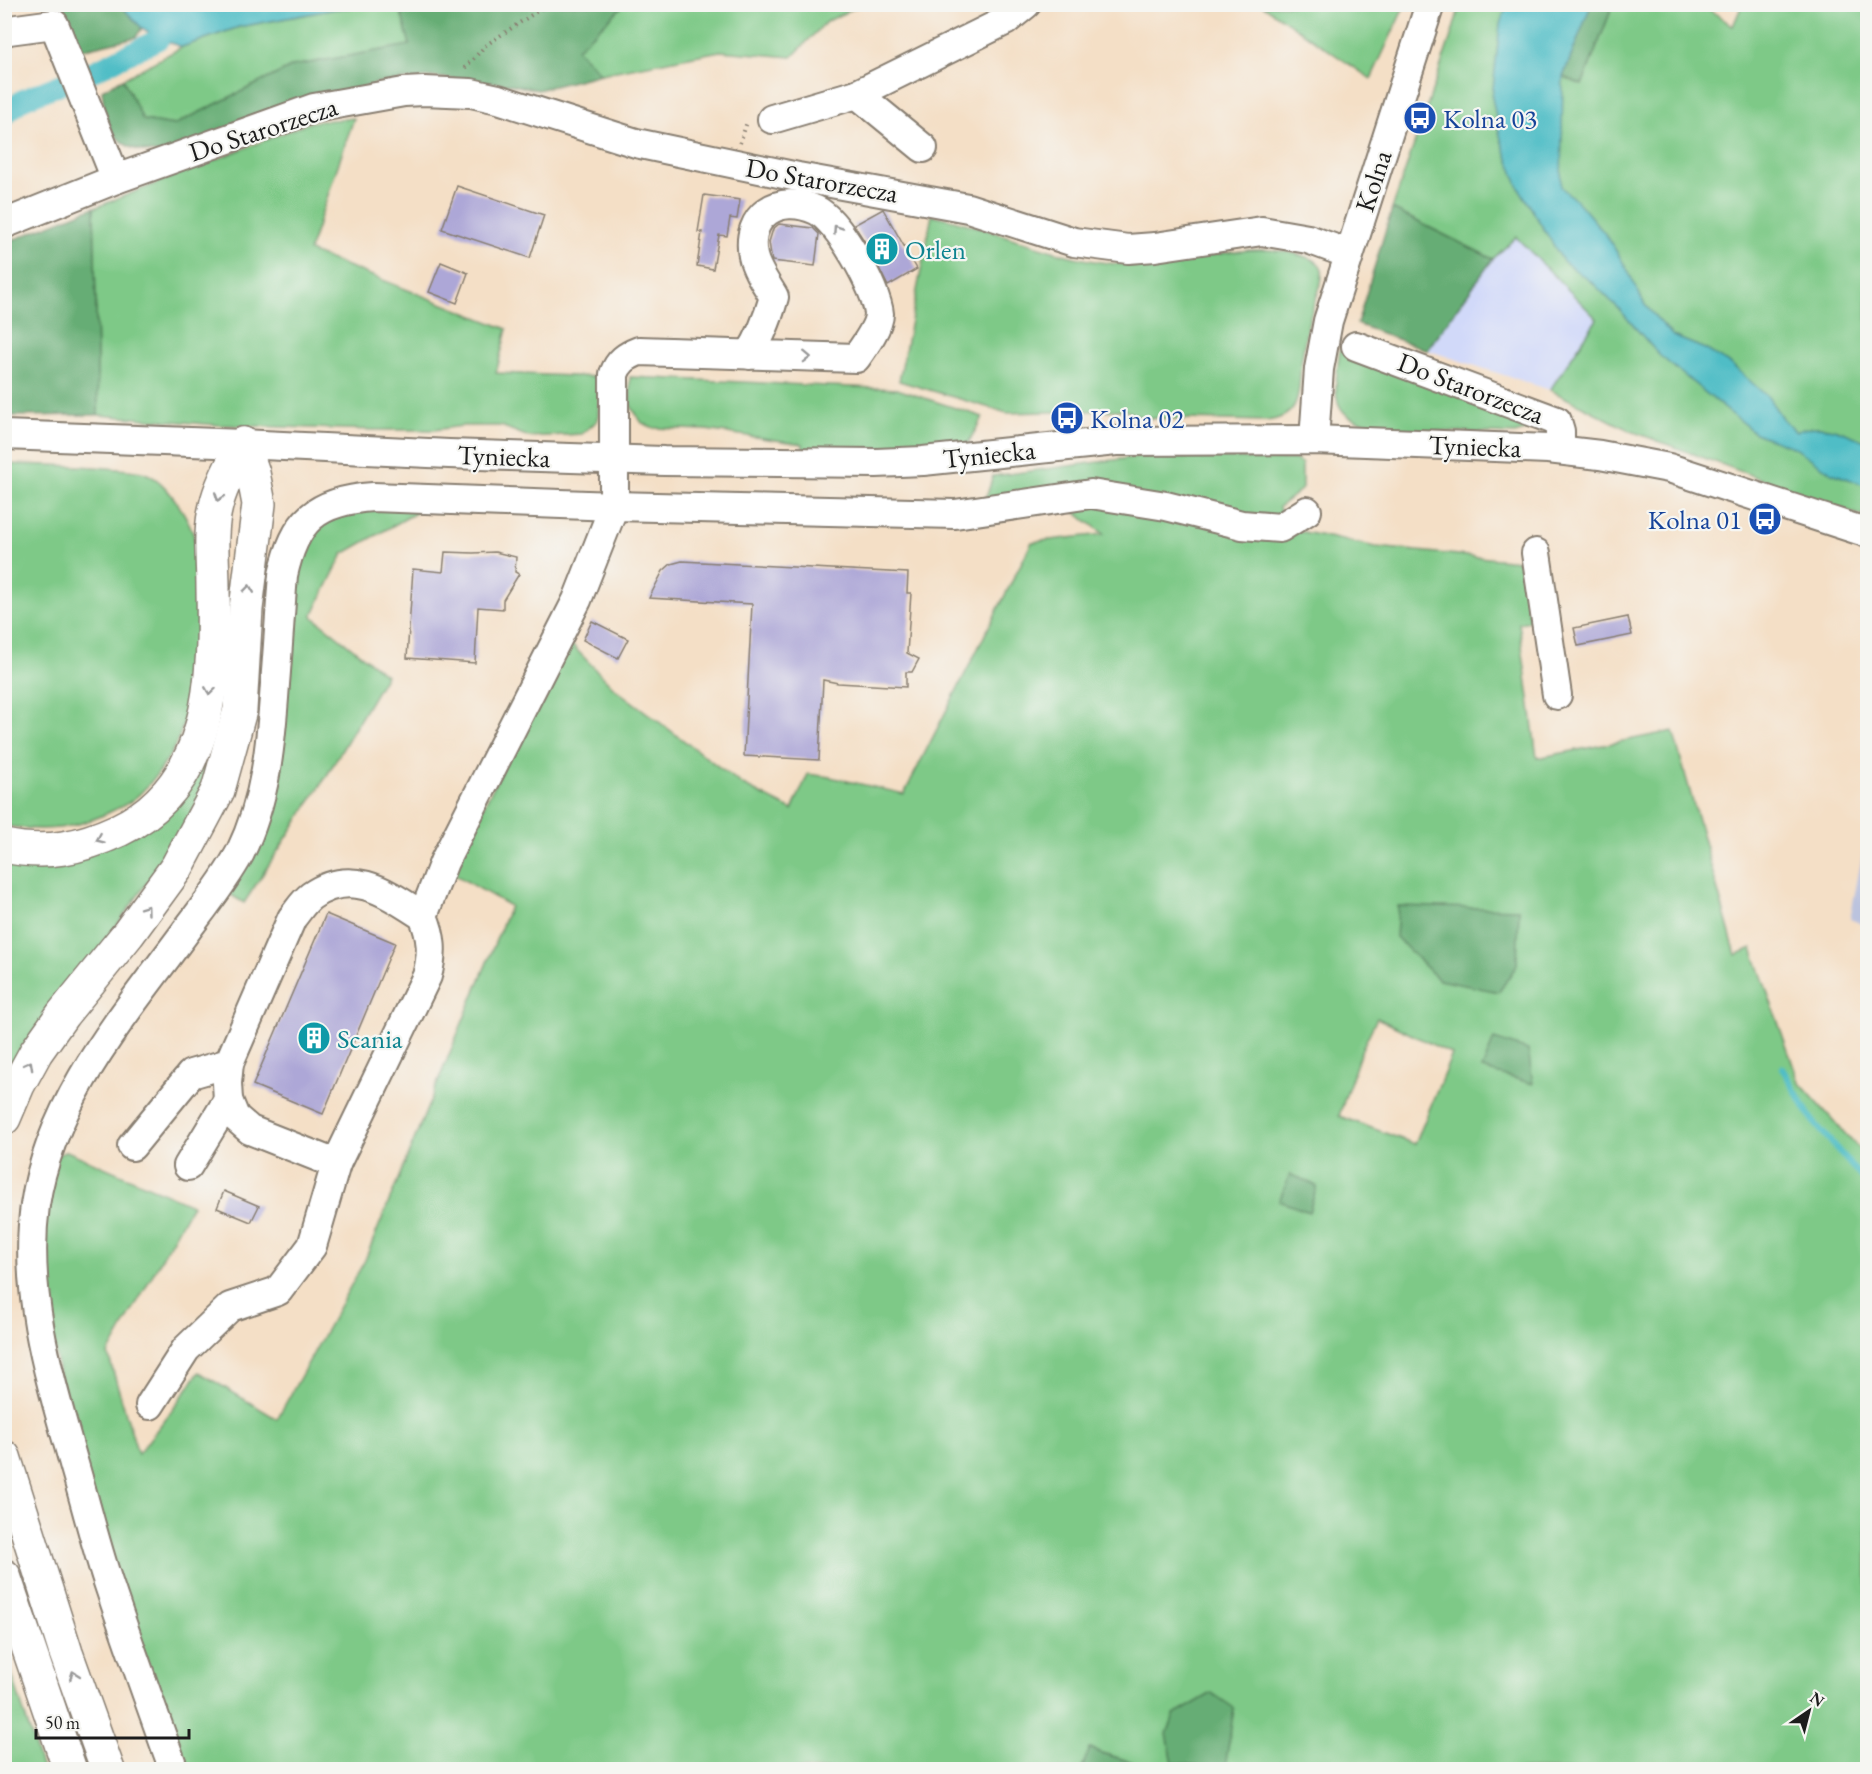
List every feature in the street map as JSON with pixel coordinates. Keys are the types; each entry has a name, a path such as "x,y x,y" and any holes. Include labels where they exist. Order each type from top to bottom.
{"highway":[{"path":"4,846 20,850 61,850 95,841 133,823 167,794 186,768 201,735 210,692 214,631 215,506 228,472 243,444"},
{"path":"4,1118 36,1052 177,867 218,790 240,710 246,609 260,504 254,473 243,444"},
{"path":"4,1457 63,1642 108,1770"},
{"path":"4,1576 70,1770"}],"street":[{"path":"760,120 856,94 1005,21 1026,4"},
{"name":"Kolna","path":"1349,254 1430,4"},
{"path":"4,32 51,14 116,179"},
{"name":"Do Starorzecza","path":"4,224 116,179 314,108 404,92 445,91 471,93 498,99 795,190 968,208 1074,242 1128,249 1155,248 1262,231 1308,239 1349,254"},
{"path":"856,94 923,148"},
{"path":"423,916 444,862 577,600 614,506 614,374 622,360 639,351 702,355 749,354 856,358 869,340 879,316 873,291 832,221 816,210 795,190 763,213 754,230 751,241 753,259 774,297 768,318 749,354"},
{"path":"1314,440 1323,344 1349,254"},
{"name":"Do Starorzecza","path":"1356,345 1557,420 1560,431 1560,450"},
{"name":"Tyniecka","path":"4,435 614,460 876,463 923,461 1116,441 1314,440 1560,450 1669,468 1868,533"},
{"path":"174,1770 109,1585 40,1340 33,1276 35,1206 52,1142 79,1081 222,882 239,855 251,829 260,803 270,748 283,575 288,553 296,535 308,519 325,506 349,499 373,497 614,506 955,514 1091,494 1166,507 1242,525 1280,528 1307,511"},
{"path":"1536,553 1557,695"},
{"path":"150,1405 186,1350 230,1307 278,1291 312,1245 336,1164 427,976 432,946 430,932 423,916 382,890 355,883 328,886 309,897 292,918 229,1063 227,1083 228,1100 236,1117 250,1131 336,1164"},
{"path":"132,1146 191,1074 229,1063"},
{"path":"188,1167 228,1100"}],"path":[{"path":"445,91 486,45 548,4"},
{"path":"737,152 760,120"}],"shaded area":[{"path":"1516,237 1597,320 1550,390 1427,350 1493,259"},
{"path":"1867,830 1867,926 1850,919"}],"green space":[{"path":"62,5 120,5 142,28 136,37 80,50"},
{"path":"399,5 411,45 293,66 174,125 143,120 123,79 182,47 239,27 335,9"},
{"path":"399,5 624,5 577,49 601,74 538,90 508,84 432,77 377,83 165,154 141,151 128,146 115,136 108,122 102,90 123,79 143,120 174,125 293,66 410,45"},
{"path":"624,5 860,5 826,22 792,57 720,51 601,74 576,49"},
{"path":"1262,5 1405,5 1371,79"},
{"path":"1460,5 1522,5 1545,101 1591,5 1563,77 1582,85 1613,5 1703,5 1733,26 1742,5 1867,5 1867,518 1631,431 1550,390 1597,319 1516,237 1493,259 1392,209"},
{"path":"1591,5 1613,5 1582,85 1563,77"},
{"path":"354,118 309,251 507,329 496,373 600,377 598,420 582,434 529,437 501,426 462,426 434,430 374,430 218,425 98,415 94,208 311,122"},
{"path":"94,207 98,415 5,416 5,243"},
{"path":"1392,209 1493,259 1427,350 1357,324"},
{"path":"932,215 962,222 1045,249 1101,262 1162,263 1252,250 1288,252 1314,260 1321,267 1322,279 1307,330 1296,402 1286,414 1278,419 1266,421 1144,418 1124,410 1007,413 899,381"},
{"path":"1340,349 1530,424 1528,430 1515,434 1374,429 1373,423 1347,415 1340,407 1336,387"},
{"path":"630,377 897,389 983,417 967,445 931,448 803,449 803,444 706,430 654,428 642,423 630,405"},
{"path":"1136,457 1295,459 1302,464 1302,489 1279,507 1285,528 1376,547 1519,561 1530,621 1519,623 1537,758 1673,731 1736,955 1752,948 1799,1082 1867,1158 1867,1769 1127,1770 1131,1762 1090,1749 1082,1770 187,1769 113,1568 61,1389 40,1252 52,1157 67,1151 192,1205 108,1354 138,1454 199,1372 277,1419 365,1260 510,906 450,872 568,641 614,688 743,785 792,810 808,774 904,794 1032,542 1104,534 1060,501 985,501 993,476","holes":["1377,1018 1452,1054 1415,1144 1339,1116 1361,1051"]},
{"path":"5,464 90,467 145,473 162,484 170,493 184,514 196,544 199,589 194,668 179,737 154,779 132,801 100,817 61,828 34,829 5,826"},
{"path":"433,503 343,554 312,616 386,675 326,777 244,903 226,892 253,842 291,568 327,514"},
{"path":"230,594 224,701 207,781 182,833 5,1084 5,856 170,807 224,608"},
{"path":"1398,906 1519,909 1517,965 1499,992 1439,980 1396,937"},
{"path":"1494,1039 1528,1050 1533,1084 1482,1069"},
{"path":"1290,1174 1317,1186 1309,1212 1279,1201"},
{"path":"5,1653 42,1769 5,1769"},
{"path":"1212,1693 1234,1708 1225,1768 1173,1763 1167,1734 1174,1715"},
{"path":"1089,1749 1131,1762 1127,1769 1082,1769"}],"water":[{"path":"120,5 373,5 335,9 239,27 182,47 159,39 142,28"},
{"path":"1507,5 1591,5 1563,77 1561,187 1580,204 1607,236 1645,305 1673,336 1705,349 1732,365 1768,397 1782,418 1796,432 1823,427 1841,431 1867,442 1867,486 1832,473 1795,448 1755,433 1659,355 1594,284 1563,261 1519,188 1501,140 1492,98 1500,24"}],"building":[{"path":"457,186 544,215 530,258 442,229"},
{"path":"704,195 740,200 737,219 730,218 727,236 719,235 713,269 697,266 702,232 698,232"},
{"name":"Orlen","path":"883,209 917,269 888,286 869,248 854,225"},
{"path":"779,224 813,228 819,234 815,266 772,261 769,242 773,229"},
{"path":"441,262 468,273 457,303 429,292"},
{"path":"445,552 495,552 516,557 515,572 519,574 503,600 503,609 478,607 475,663 407,658 413,569 443,572"},
{"path":"682,561 908,573 907,593 911,593 907,653 919,659 912,672 906,672 906,687 823,680 819,760 744,756 752,604 649,598 663,571 671,564"},
{"path":"1628,617 1632,635 1578,646 1574,628"},
{"path":"592,621 628,639 618,658 583,640"},
{"name":"Scania","path":"326,914 395,943 323,1114 253,1085"},
{"path":"224,1191 259,1206 251,1222 217,1208"}],"waterway":[{"path":"4,116 22,100 96,70 159,39"},
{"path":"1782,1068 1812,1120 1868,1185"}],"place":[{"name":"Kolna 03","path":"1420,118"},
{"name":"Orlen","path":"882,249"},
{"name":"Kolna 02","path":"1067,418"},
{"name":"Kolna 01","path":"1765,519"},
{"name":"Scania","path":"314,1038"}]}
